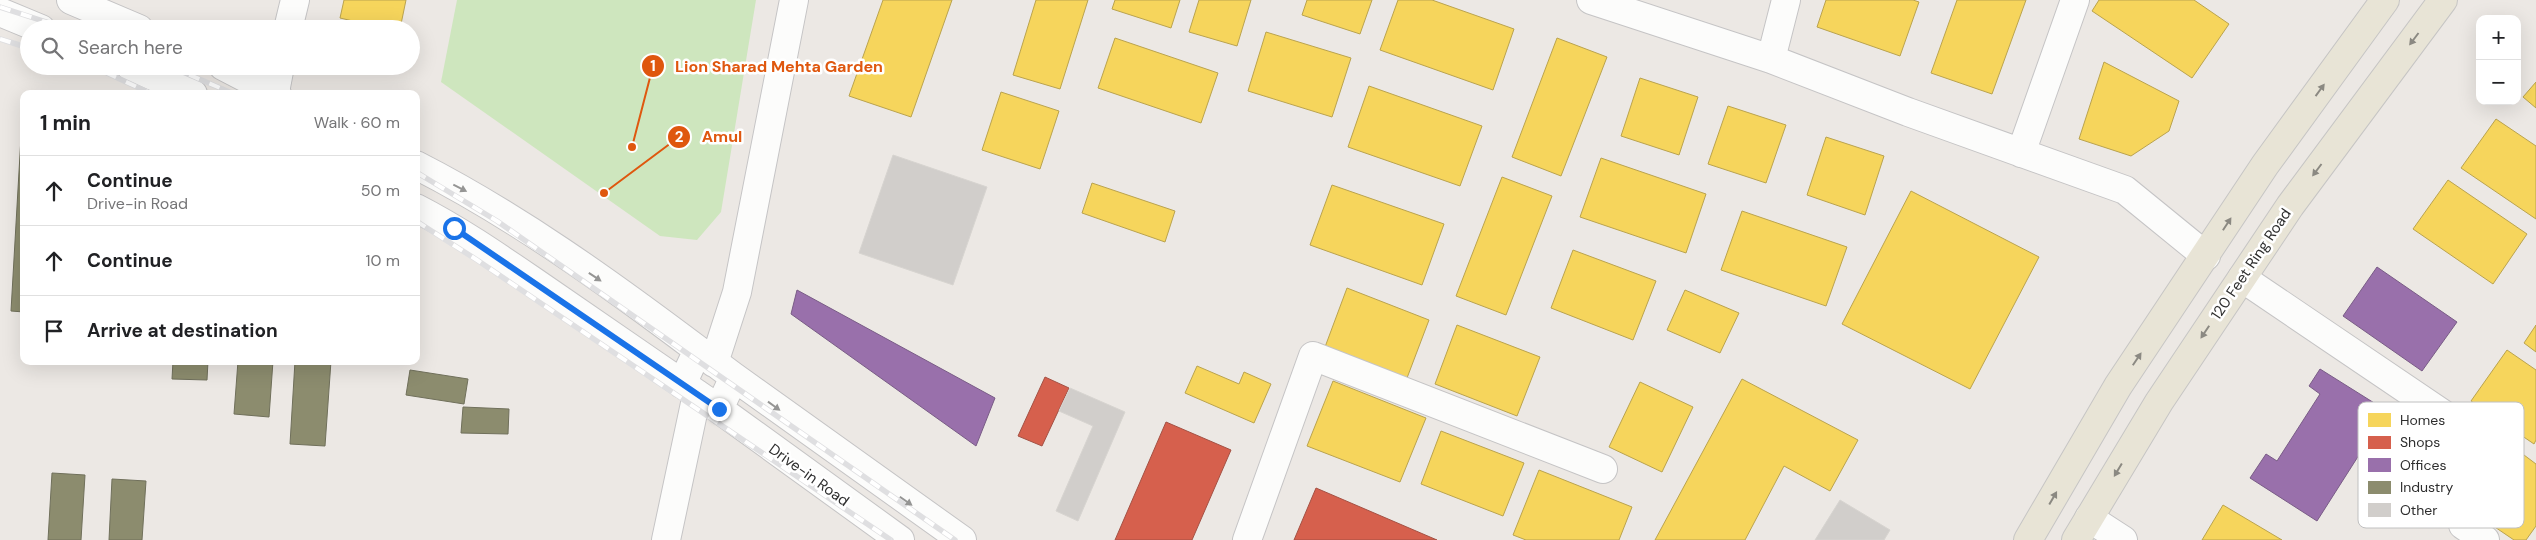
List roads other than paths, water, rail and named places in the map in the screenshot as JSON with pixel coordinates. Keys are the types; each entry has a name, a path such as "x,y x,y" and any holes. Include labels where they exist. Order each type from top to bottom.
{"main road":[{"path":"2028,540 2118,386 2265,165 2385,0"},
{"name":"120 Feet Ring Road","path":"2083,529 2159,402 2290,206 2443,0"}],"street":[{"path":"71,0 119,20"},
{"path":"290,20 295,0"},
{"path":"666,540 700,395 716,363 737,292 794,0"},
{"path":"1591,0 1771,59 1908,112 2125,190 2206,256"},
{"path":"1771,59 1786,0"},
{"path":"2021,153 2075,0"},
{"path":"0,12 20,20"},
{"path":"150,75 184,90"},
{"path":"241,75 270,90"},
{"path":"276,90 279,75"},
{"path":"420,167 474,195 644,310 962,540"},
{"name":"Drive-in Road","path":"420,210 454,228 700,395 900,540"},
{"path":"2242,278 2425,402"},
{"path":"1247,540 1313,356 1603,470"},
{"path":"700,395 716,363"},
{"path":"2467,528 2485,540"},
{"path":"2083,529 2123,540"}],"railway":[{"path":"0,7 40,20"},
{"path":"0,39 20,45"},
{"path":"111,75 143,90"},
{"path":"190,75 225,90"},
{"path":"420,174 497,221 955,540"},
{"path":"420,224 477,260 891,540"}],"place":[{"name":"Lion Sharad Mehta Garden","path":"632,147"},
{"name":"Amul","path":"604,193"}]}
